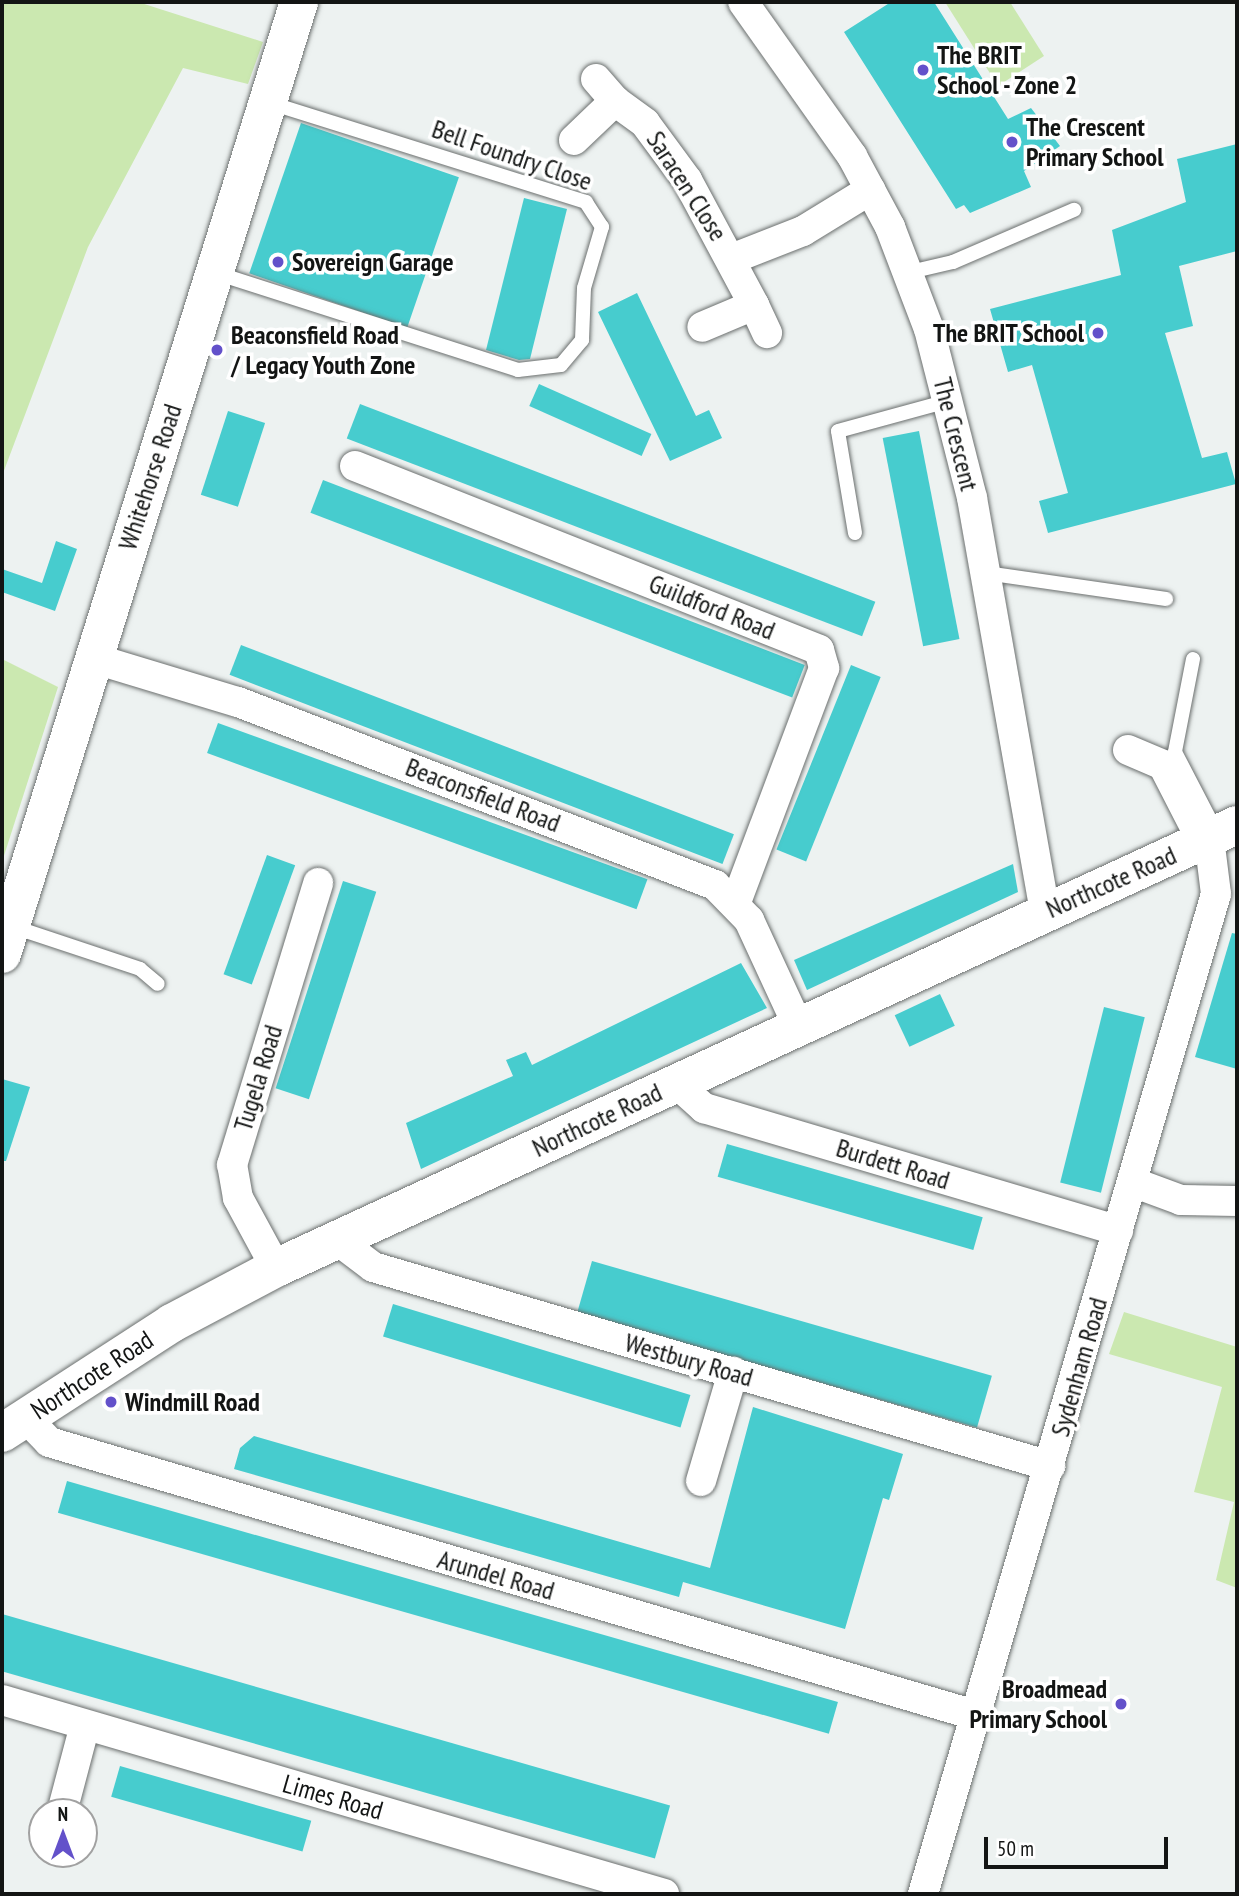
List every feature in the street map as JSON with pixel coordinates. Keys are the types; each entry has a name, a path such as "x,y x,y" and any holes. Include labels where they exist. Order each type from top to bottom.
{"main road":[{"name":"Whitehorse Road","path":"7,924 299,2"},
{"name":"Northcote Road","path":"14,1425 172,1323 276,1268 1216,835"}],"street":[{"name":"The Crescent","path":"743,2 804,81 870,190 910,272 948,401 986,573 1045,912"},
{"name":"Saracen Close","path":"574,139 605,90 657,137 734,258 767,333"},
{"name":"Saracen Close","path":"734,258 803,231 870,190"},
{"path":"702,327 754,305"},
{"name":"Guildford Road","path":"355,466 819,650 824,668 736,902"},
{"name":"Beaconsfield Road","path":"92,658 239,702 689,874 736,902"},
{"path":"1128,750 1163,765 1216,835"},
{"name":"Sydenham Road","path":"923,1894 1118,1231 1135,1183 1216,894 1216,835"},
{"name":"Tugela Road","path":"276,1268 239,1198 232,1165 318,883"},
{"path":"736,902 798,1026"},
{"name":"Burdett Road","path":"676,1083 704,1108 1118,1231"},
{"path":"1135,1183 1193,1202 1237,1201"},
{"name":"Westbury Road","path":"336,1239 373,1267 1050,1466"},
{"path":"701,1480 733,1372"},
{"name":"Arundel Road","path":"14,1425 50,1442 975,1715"},
{"name":"Limes Road","path":"2,1700 664,1894"},
{"path":"66,1798 85,1725"}],"lane":[{"name":"Bell Foundry Close","path":"214,272 518,370 561,365 582,340 584,288 602,227 586,202 268,103"},
{"path":"910,272 953,262 1074,210"},
{"path":"855,533 838,431 948,401"},
{"path":"986,573 1166,598"},
{"path":"1193,659 1175,752 1216,835"},
{"path":"7,924 140,969 158,984"}],"green space":[{"path":"138,2 263,42 248,84 183,68 88,247 2,476 2,4"},
{"path":"945,2 1010,2 1044,56 998,86"},
{"path":"2,659 58,687 2,862"},
{"path":"1124,1312 1237,1347 1237,1588 1216,1580 1234,1502 1194,1492 1222,1387 1109,1354"}],"building":[{"name":"The BRIT School - Zone 2","path":"891,2 934,2 1008,119 1031,108 1060,146 1024,171 1031,187 970,213 964,205 956,209 844,32"},
{"path":"301,123 459,177 407,328 249,273"},
{"path":"1237,144 1237,251 1179,266 1193,326 1165,333 1202,458 1227,452 1236,484 1048,533 1039,501 1068,493 1032,365 1008,372 990,309 1121,275 1112,230 1186,202 1177,159"},
{"path":"524,198 567,209 530,359 519,360 486,350"},
{"path":"637,293 696,416 709,410 722,438 670,461 598,312"},
{"path":"539,384 651,434 642,456 529,406"},
{"path":"360,404 875,602 862,636 347,439"},
{"path":"228,411 265,423 238,507 201,495"},
{"path":"919,431 959,639 923,646 883,438"},
{"path":"323,480 805,665 792,698 310,513"},
{"path":"56,541 77,549 55,611 2,592 2,569 42,583"},
{"path":"241,645 734,834 722,864 230,675"},
{"path":"851,665 881,677 806,861 776,850"},
{"path":"218,723 647,879 636,909 207,753"},
{"path":"267,855 295,865 252,985 224,974"},
{"path":"1013,864 1018,892 807,990 794,960"},
{"path":"343,881 376,892 309,1099 276,1088"},
{"path":"1232,933 1237,934 1237,1069 1195,1057"},
{"path":"741,963 767,1008 421,1169 406,1123 513,1076 506,1060 526,1052 532,1065"},
{"path":"940,994 955,1026 909,1047 895,1015"},
{"path":"1104,1007 1145,1017 1101,1193 1060,1183"},
{"path":"2,1079 30,1087 6,1161 2,1161"},
{"path":"727,1144 983,1217 973,1250 718,1177"},
{"path":"592,1261 992,1376 977,1428 577,1313"},
{"path":"393,1304 690,1395 680,1427 383,1337"},
{"path":"753,1407 903,1454 889,1500 883,1498 845,1629 683,1582 679,1597 234,1469 240,1448 254,1436 710,1568"},
{"path":"67,1481 838,1702 829,1734 58,1513"},
{"path":"2,1614 670,1806 655,1858 2,1671"},
{"path":"120,1766 311,1821 302,1852 111,1797"}],"place":[{"name":"The BRIT School - Zone 2","path":"923,70"},
{"name":"The Crescent Primary School","path":"1012,142"},
{"name":"Sovereign Garage","path":"278,262"},
{"name":"The BRIT School","path":"1098,333"},
{"name":"Beaconsfield Road / Legacy Youth Zone","path":"217,350"},
{"name":"Windmill Road","path":"111,1402"},
{"name":"Broadmead Primary School","path":"1121,1704"}]}
